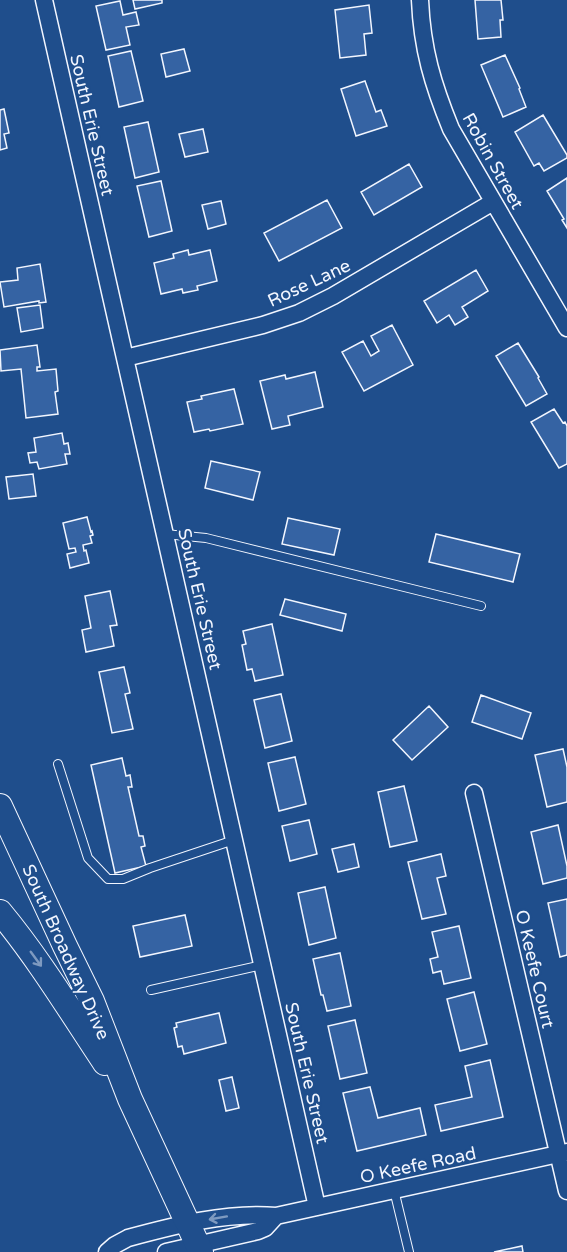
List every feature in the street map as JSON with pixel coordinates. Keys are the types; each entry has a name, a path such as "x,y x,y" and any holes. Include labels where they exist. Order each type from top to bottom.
{"main road":[{"name":"South Broadway Drive","path":"0,806 92,1001 130,1099 195,1240"},
{"name":"South Broadway Drive","path":"0,912 51,980 130,1099"}],"street":[{"name":"South Erie Street","path":"44,0 317,1207"},
{"name":"Robin Street","path":"420,0 426,58 437,94 457,140 567,328"},
{"name":"Rose Lane","path":"125,358 263,325 299,313 333,296 493,202"},
{"name":"O Keefe Court","path":"474,793 563,1153 567,1191"},
{"name":"O Keefe Road","path":"276,1216 563,1153"},
{"path":"166,1252 195,1240 236,1215 276,1216"},
{"path":"107,1252 128,1238 195,1240 258,1231 265,1228 276,1216"}],"lane":[{"path":"165,534 206,538 481,606"},
{"path":"58,764 88,858 108,879 123,879 234,840"},
{"path":"151,990 262,965"},
{"path":"394,1190 409,1252"}],"building":[{"path":"133,0 162,0 162,3 135,9"},
{"path":"475,0 501,0 503,20 500,20 501,37 478,39"},
{"path":"120,1 123,15 136,12 139,25 126,27 130,45 106,50 96,6"},
{"path":"369,5 372,33 364,34 366,55 340,58 335,10"},
{"path":"184,49 190,71 166,77 161,54"},
{"path":"131,51 143,101 119,107 108,56"},
{"path":"505,55 526,107 503,117 481,65"},
{"path":"365,81 376,112 381,110 387,126 356,136 341,89"},
{"path":"4,109 9,133 4,134 7,148 0,150 0,110"},
{"path":"543,115 567,155 567,158 544,171 539,163 534,166 515,132"},
{"path":"148,122 159,172 135,178 124,127"},
{"path":"203,129 208,152 185,157 179,134"},
{"path":"409,164 422,187 374,215 361,192"},
{"path":"567,178 567,228 547,191"},
{"path":"161,181 172,231 149,237 137,186"},
{"path":"327,200 342,228 279,261 264,233"},
{"path":"221,201 226,224 208,229 202,205"},
{"path":"188,250 189,255 210,250 217,281 197,286 198,290 183,293 182,289 161,294 154,263 174,258 173,254"},
{"path":"40,264 46,302 39,303 39,301 4,307 0,282 18,280 17,268"},
{"path":"476,270 488,291 462,307 468,317 455,325 449,315 437,323 424,301"},
{"path":"40,305 43,328 21,332 17,308"},
{"path":"392,325 413,365 364,391 342,352 363,341 371,356 379,351 371,336"},
{"path":"518,343 547,394 526,406 496,356"},
{"path":"37,345 40,367 37,367 37,371 56,369 58,391 55,392 58,414 26,418 21,369 1,371 0,350"},
{"path":"315,372 323,407 288,416 290,425 272,429 260,381 285,375 286,379"},
{"path":"234,389 243,424 194,432 187,402 202,399 201,396"},
{"path":"554,409 567,426 567,464 559,468 531,422"},
{"path":"62,433 64,444 68,443 70,454 65,454 67,464 39,469 37,462 30,463 28,453 36,452 34,438"},
{"path":"211,461 260,472 253,500 205,488"},
{"path":"33,474 36,496 9,499 6,477"},
{"path":"87,517 93,535 90,536 92,543 83,545 89,563 70,568 67,554 76,552 75,548 69,549 63,523"},
{"path":"288,518 340,529 334,555 282,544"},
{"path":"436,534 520,554 513,582 429,562"},
{"path":"110,591 117,625 110,626 114,646 86,652 82,630 91,628 85,596"},
{"path":"285,599 346,614 342,631 280,615"},
{"path":"272,624 283,675 255,681 252,669 247,670 242,645 246,644 243,631"},
{"path":"124,667 130,693 125,694 133,729 112,733 99,672"},
{"path":"281,694 292,741 265,748 254,700"},
{"path":"481,695 531,713 522,739 472,722"},
{"path":"429,706 448,727 412,760 393,740"},
{"path":"563,749 567,767 567,802 547,807 535,755"},
{"path":"295,757 306,804 279,811 268,763"},
{"path":"122,758 126,776 130,775 132,787 128,787 139,836 143,836 145,846 141,847 146,866 115,873 91,765"},
{"path":"404,786 417,841 390,847 378,792"},
{"path":"309,820 317,854 290,861 282,826"},
{"path":"558,825 567,866 567,878 543,884 531,832"},
{"path":"354,844 359,867 338,872 332,849"},
{"path":"441,854 446,876 437,878 446,914 422,919 408,862"},
{"path":"325,887 336,938 309,945 298,893"},
{"path":"567,899 567,955 560,957 548,903"},
{"path":"185,915 192,946 140,957 133,926"},
{"path":"459,926 471,978 444,984 441,971 433,973 430,959 438,957 432,932"},
{"path":"340,953 351,1006 327,1011 313,959"},
{"path":"474,992 487,1044 460,1051 447,999"},
{"path":"219,1013 226,1043 184,1054 182,1046 178,1047 174,1028 177,1027 176,1023"},
{"path":"355,1020 367,1073 340,1079 328,1026"},
{"path":"490,1060 503,1117 441,1131 435,1105 472,1097 465,1066"},
{"path":"232,1077 239,1108 226,1111 219,1080"},
{"path":"370,1087 378,1118 420,1108 426,1135 357,1151 343,1093"},
{"path":"522,1246 523,1252 494,1252"}]}
